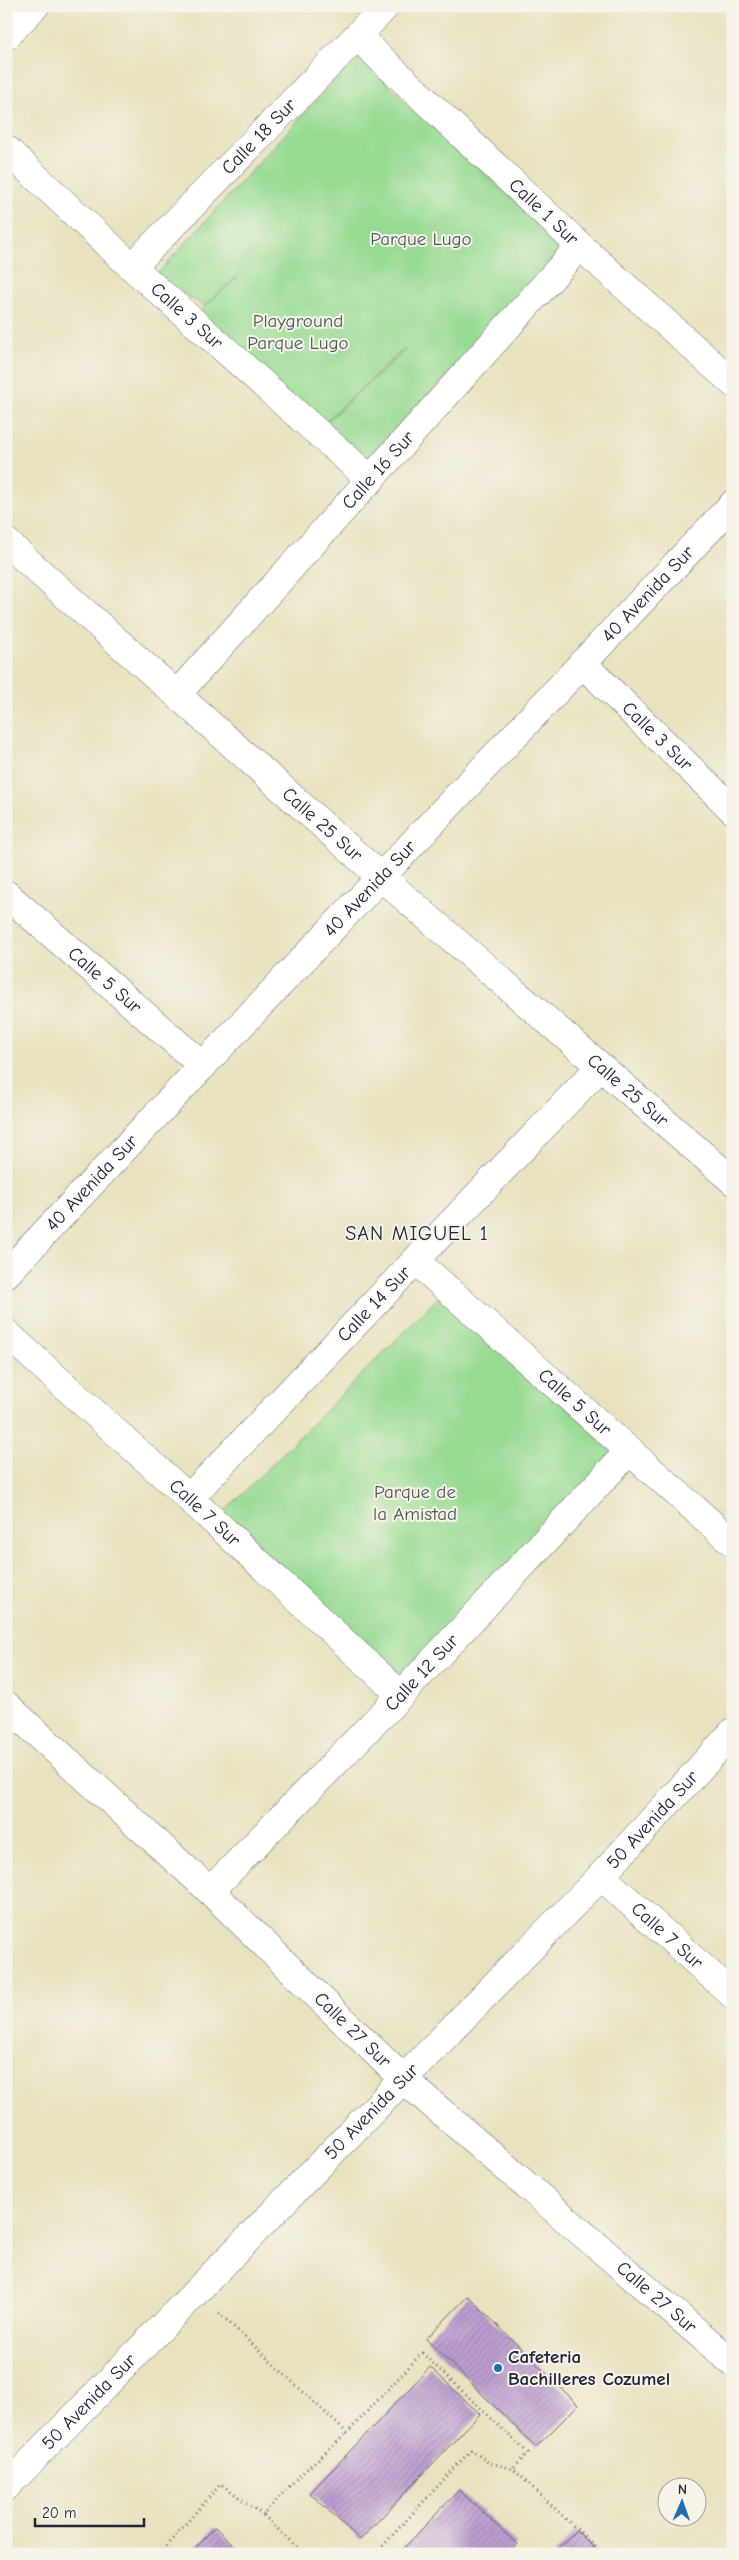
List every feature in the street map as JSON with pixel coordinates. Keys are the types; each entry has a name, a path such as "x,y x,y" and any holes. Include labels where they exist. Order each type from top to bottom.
{"street":[{"path":"6,36 35,6"},
{"name":"Calle 18 Sur","path":"132,267 358,37 386,6"},
{"name":"Calle 1 Sur","path":"358,37 580,246 733,383"},
{"name":"Calle 3 Sur","path":"6,149 132,267 371,480"},
{"name":"Calle 16 Sur","path":"176,694 580,246"},
{"name":"40 Avenida Sur","path":"6,1274 733,504"},
{"name":"Calle 25 Sur","path":"6,542 381,877 733,1181"},
{"name":"Calle 3 Sur","path":"582,663 733,810"},
{"name":"Calle 5 Sur","path":"6,894 203,1066"},
{"name":"Calle 14 Sur","path":"189,1498 417,1262 600,1067"},
{"name":"Calle 5 Sur","path":"417,1262 733,1543"},
{"name":"Calle 7 Sur","path":"6,1333 189,1498 401,1695"},
{"name":"Calle 12 Sur","path":"210,1891 401,1695 630,1450"},
{"name":"Calle 27 Sur","path":"6,1705 210,1891 404,2079 733,2363"},
{"name":"50 Avenida Sur","path":"6,2487 601,1876 733,1732"},
{"name":"Calle 7 Sur","path":"601,1876 733,1995"}],"path":[{"path":"197,2292 347,2433"},
{"path":"263,2515 298,2477 347,2433 422,2353 528,2453 513,2469"},
{"path":"370,2554 380,2552 471,2450 488,2462 513,2469 603,2554"},
{"path":"159,2554 221,2484 263,2515 304,2554"}],"green space":[{"name":"Parque Lugo","path":"357,56 567,249 368,459 324,424 404,349 316,430 194,317 238,276 204,306 160,280 157,274"},
{"name":"Parque de la Amistad","path":"439,1297 630,1462 417,1689 223,1513"}],"building":[{"name":"Cafeteria Bachilleres Cozumel","path":"468,2296 578,2405 536,2447 426,2339"},
{"path":"430,2367 480,2414 360,2540 310,2493"},
{"path":"459,2490 517,2544 507,2554 407,2554 402,2550"},
{"path":"215,2527 243,2554 190,2554"},
{"path":"576,2530 600,2554 553,2554"}],"place":[{"name":"Cafeteria Bachilleres Cozumel","path":"498,2368"}],"district":[{"name":"SAN MIGUEL 1","path":"417,1233"}],"park label":[{"name":"Playground Parque Lugo","path":"298,332"}]}
